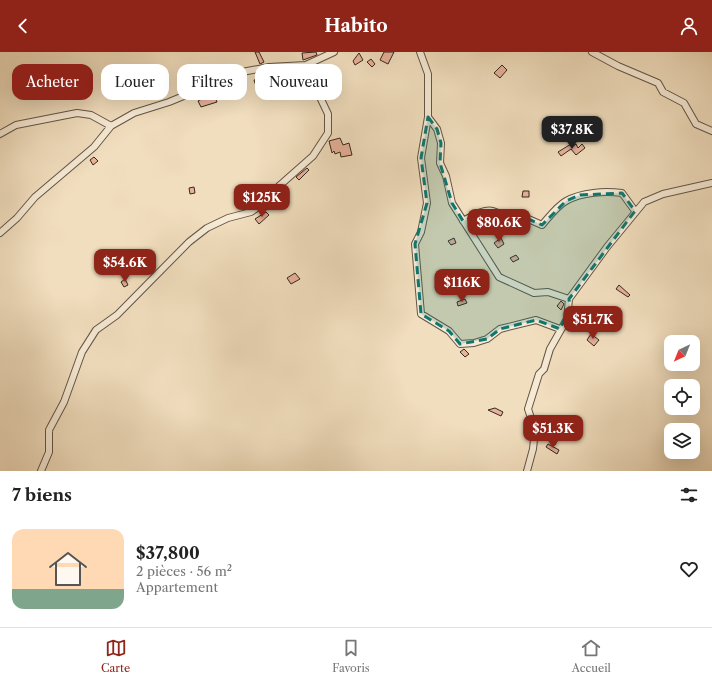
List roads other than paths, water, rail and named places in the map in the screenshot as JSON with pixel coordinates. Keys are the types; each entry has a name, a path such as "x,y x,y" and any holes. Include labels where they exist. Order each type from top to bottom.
{"street":[{"path":"0,233 17,218 35,197 94,147 111,126 134,113 169,102 242,72 269,67 306,65 334,52"},
{"path":"420,52 428,74 428,118 421,158 426,182 427,203 421,232 415,244 422,314 448,331 460,344 474,343 487,339 500,329 536,320 560,329"},
{"path":"592,52 618,66 658,83 663,92 684,103 696,124 712,131"},
{"path":"42,471 49,452 49,430 64,402 82,352 96,330 117,315 136,293 195,237 207,228 228,218 251,212 269,200 279,186 313,156 321,144 328,133 328,114 319,95 314,77 314,62"},
{"path":"0,134 16,125 77,113 91,115 111,126"},
{"path":"428,118 437,129 441,143 440,163 446,176 452,203 499,277 534,293 548,292 569,299"},
{"path":"527,471 534,449 535,430 528,409 539,374 544,369 550,349 560,329 568,318 569,299 635,211 644,202 663,194 712,183"},
{"path":"463,221 484,211 492,210 499,215 511,218 517,214 542,225 566,201 580,195 602,192 622,193 635,211"}]}
